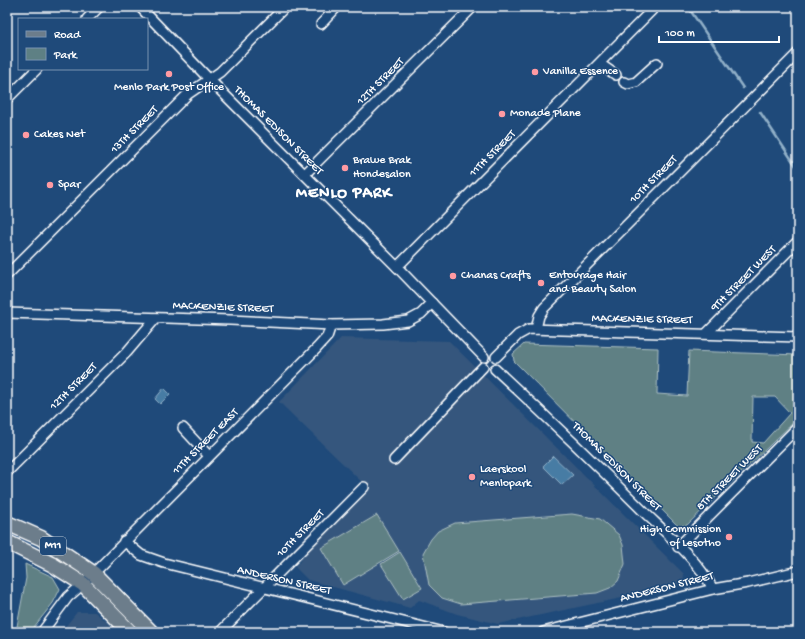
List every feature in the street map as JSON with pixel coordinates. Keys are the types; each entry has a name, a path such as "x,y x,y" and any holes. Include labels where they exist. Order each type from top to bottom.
{"main road":[{"name":"M11","path":"7,524 41,538 68,554 93,573 151,632"},
{"name":"M11","path":"7,542 52,565 83,584 130,632"}],"street":[{"path":"88,18 99,7"},
{"name":"THOMAS EDISON STREET","path":"140,7 209,79 398,266 484,357"},
{"name":"13TH STREET","path":"7,275 188,94 220,72 285,7"},
{"path":"321,24 337,7"},
{"name":"12TH STREET","path":"305,174 473,7"},
{"name":"11TH STREET","path":"398,266 655,7"},
{"name":"10TH STREET","path":"536,329 539,316 544,308 798,53"},
{"path":"624,82 628,84 636,82 657,63"},
{"path":"600,64 616,75"},
{"path":"7,99 36,70"},
{"name":"9TH STREET WEST","path":"707,333 798,241"},
{"name":"MACKENZIE STREET","path":"9,312 331,325 403,323 416,317 432,303"},
{"name":"12TH STREET","path":"7,472 127,352 156,318"},
{"name":"11TH STREET EAST","path":"42,632 68,597 83,584 317,348 326,337 331,325"},
{"name":"MACKENZIE STREET","path":"496,357 521,332 536,329 707,333 798,337"},
{"path":"489,355 496,357 498,364 495,369 488,370 483,367 482,362 484,357 489,355"},
{"path":"394,460 483,367"},
{"name":"THOMAS EDISON STREET","path":"495,369 553,422 678,547 704,574 713,589"},
{"name":"8TH STREET WEST","path":"678,547 798,427"},
{"path":"183,428 209,456"},
{"name":"10TH STREET","path":"220,632 364,487"},
{"name":"ANDERSON STREET","path":"124,541 141,555 158,562 265,588 408,628 444,632"},
{"name":"ANDERSON STREET","path":"543,632 713,589 748,583 798,571"}],"shaded area":[{"name":"Laerskool Menlopark","path":"341,338 449,341 684,574 683,585 498,624 457,614 419,600 410,608 308,580 295,567 316,542 369,489 279,402"},
{"path":"164,388 170,394 160,404 155,399"},
{"path":"553,456 573,475 562,485 543,466"},
{"path":"77,612 95,612 119,632 61,632"}],"green space":[{"path":"524,344 658,348 657,394 687,396 689,351 798,355 798,418 687,525 678,526 514,361 513,354","holes":["753,397 775,397 790,413 763,443 752,442"]},
{"path":"572,514 600,519 619,535 623,545 625,564 618,581 610,588 597,593 461,604 442,598 429,585 423,553 431,539 438,531 455,523"},
{"path":"377,515 399,551 343,585 321,548"},
{"path":"400,552 422,588 403,599 381,564"},
{"path":"25,564 53,577 60,589 53,603 30,632 16,632 26,578"}],"waterway":[{"path":"688,7 743,88"},
{"path":"760,112 798,169"}],"place":[{"name":"Vanilla Essence","path":"535,72"},
{"name":"Menlo Park Post Office","path":"169,74"},
{"name":"Monade Plane","path":"502,114"},
{"name":"Cakes Net","path":"26,135"},
{"name":"Brawe Brak Hondesalon","path":"345,168"},
{"name":"Spar","path":"50,185"},
{"name":"Chanas Crafts","path":"453,276"},
{"name":"Entourage Hair and Beauty Salon","path":"541,283"},
{"name":"Laerskool Menlopark","path":"472,477"},
{"name":"High Commission of Lesotho","path":"729,537"}],"district":[{"name":"MENLO PARK","path":"344,194"}]}
